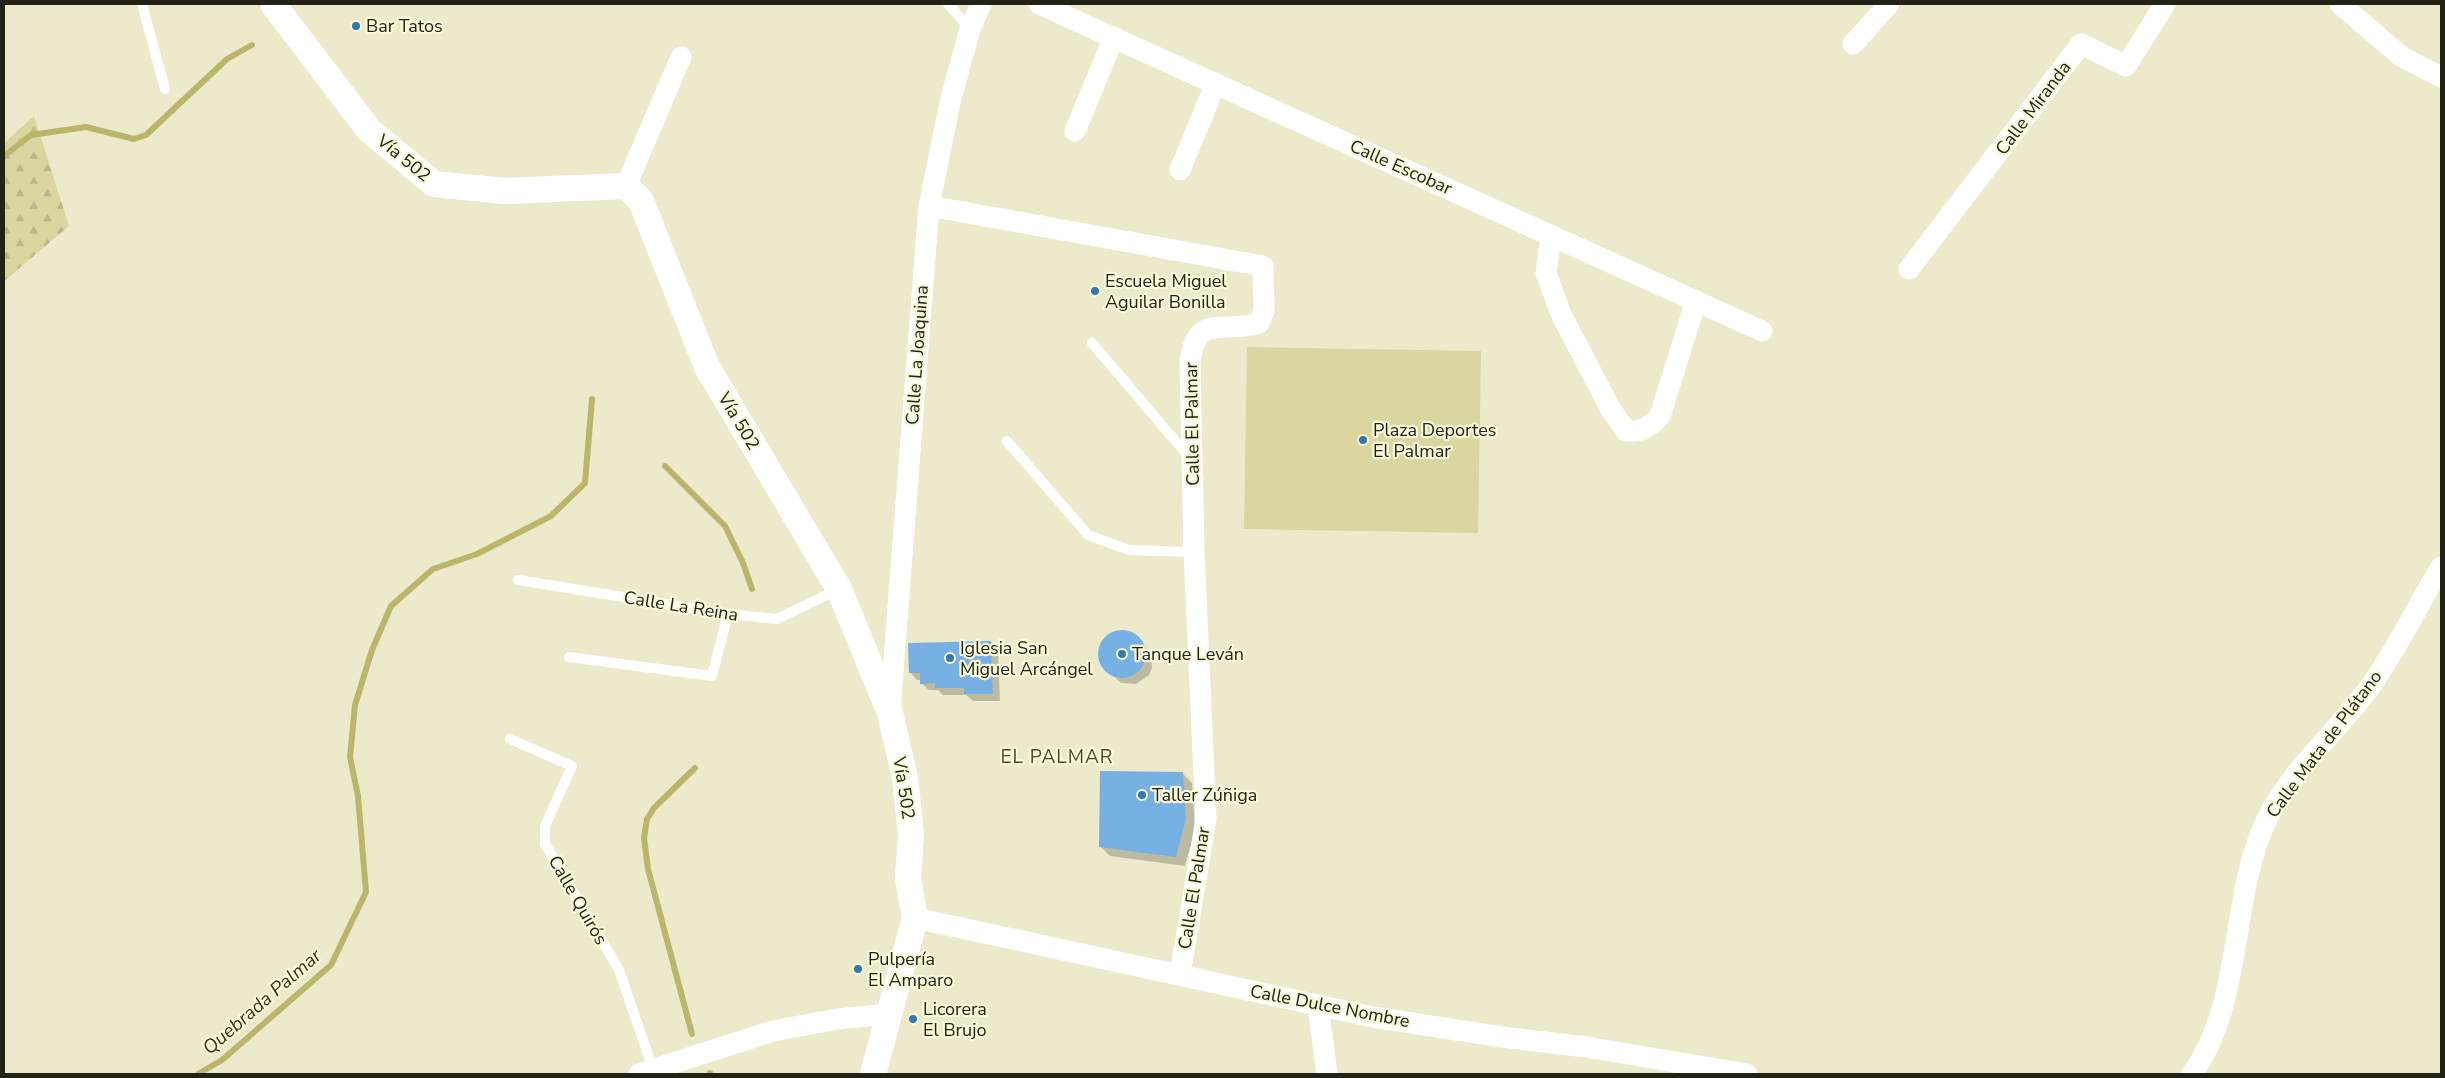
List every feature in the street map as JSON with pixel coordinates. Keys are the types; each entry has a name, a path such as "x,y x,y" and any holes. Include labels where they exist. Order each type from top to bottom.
{"street":[{"name":"Vía 502","path":"273,4 369,130 434,184 505,191 626,186 641,201 707,367 839,590 890,713 905,778 911,834 908,878 915,918 873,1074"},
{"name":"Calle La Joaquina","path":"890,713 929,206 951,98 970,29 980,4"},
{"name":"Calle Escobar","path":"1039,4 1762,331"},
{"path":"1853,44 1889,4"},
{"name":"Calle Miranda","path":"1909,269 2081,44 2126,66 2165,4"},
{"path":"2340,4 2402,57 2441,77"},
{"path":"1075,131 1114,37"},
{"path":"626,186 681,57"},
{"path":"1180,170 1216,83"},
{"name":"Calle El Palmar","path":"929,206 1263,266 1264,311 1259,323 1247,327 1213,327 1198,334 1192,346 1190,363 1194,552 1206,819 1180,975"},
{"path":"1551,235 1546,273 1561,314 1610,408 1626,430 1639,432 1650,427 1660,416 1696,301"},
{"name":"Calle Mata de Plátano","path":"2192,1074 2203,1059 2221,1010 2255,846 2268,817 2288,786 2374,682 2441,567"},
{"name":"Calle Dulce Nombre","path":"915,918 1318,1006 1446,1029 1586,1047 1747,1074"},
{"path":"1318,1006 1327,1074"},
{"path":"646,1071 774,1031 838,1019 889,1014"}],"lane":[{"path":"142,4 165,88"},
{"path":"948,4 970,29"},
{"path":"1092,343 1192,461"},
{"path":"1007,441 1088,535 1129,550 1194,552"},
{"name":"Calle La Reina","path":"518,580 728,614 777,619 839,590"},
{"path":"569,657 712,676 728,614"},
{"name":"Calle Quirós","path":"510,739 572,766 545,826 545,844 619,970 646,1071"}],"green space":[{"path":"34,116 69,226 4,281 4,143"},
{"name":"Plaza Deportes El Palmar","path":"1247,347 1481,351 1478,533 1244,529"}],"building":[{"name":"Tanque Leván","path":"1122,630 1131,632 1139,637 1144,645 1146,654 1144,663 1139,671 1131,676 1122,678 1113,676 1105,671 1100,663 1098,654 1100,645 1105,637 1113,632"},
{"name":"Iglesia San Miguel Arcángel","path":"991,641 993,694 964,694 964,688 935,688 935,683 920,684 920,673 909,673 908,643"},
{"name":"Taller Zúñiga","path":"1100,771 1183,772 1186,819 1176,857 1099,847"}],"waterway":[{"path":"4,156 31,135 86,127 134,139 146,135 227,59 252,45"},
{"name":"Quebrada Palmar","path":"198,1074 222,1060 331,965 366,892 358,796 350,757 355,705 372,650 391,606 433,569 477,554 551,516 585,483 592,399"},
{"path":"665,466 725,526 743,563 752,589"},
{"path":"692,1034 648,869 644,838 647,819 654,808 695,768"}],"place":[{"name":"Bar Tatos","path":"356,26"},
{"name":"Escuela Miguel Aguilar Bonilla","path":"1095,291"},
{"name":"Plaza Deportes El Palmar","path":"1363,440"},
{"name":"Tanque Leván","path":"1122,654"},
{"name":"Iglesia San Miguel Arcángel","path":"950,658"},
{"name":"Taller Zúñiga","path":"1142,795"},
{"name":"Pulpería El Amparo","path":"858,969"},
{"name":"Licorera El Brujo","path":"913,1019"}],"district":[{"name":"EL PALMAR","path":"1057,757"}]}
